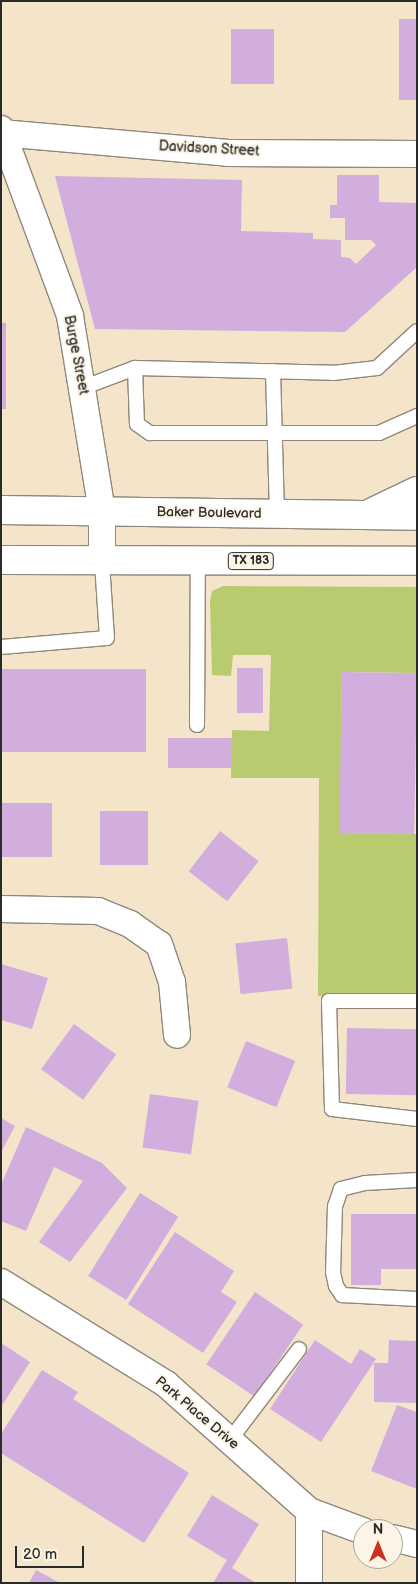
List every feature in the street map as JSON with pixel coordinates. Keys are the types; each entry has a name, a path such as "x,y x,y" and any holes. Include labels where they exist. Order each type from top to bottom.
{"main road":[{"path":"366,516 417,491"},
{"name":"Baker Boulevard","path":"1,510 417,516"},
{"name":"TX 183","path":"1,560 102,562 417,561"}],"street":[{"name":"Davidson Street","path":"2,132 228,153 417,154"},
{"name":"Burge Street","path":"2,132 70,316 102,512 102,562"},
{"path":"1,909 98,911 130,924 159,944 172,982 177,1035"},
{"name":"Park Place Drive","path":"1,1282 166,1384 309,1511 353,1527"},
{"path":"308,1583 309,1511"}],"lane":[{"path":"82,388 135,368 333,373 377,368 417,330"},
{"path":"135,368 137,424 150,433 275,435 379,433 417,416"},
{"path":"273,372 277,514"},
{"path":"197,725 198,561"},
{"path":"1,647 107,638 102,562"},
{"path":"417,1001 329,1001 332,1109 417,1119"},
{"path":"417,1180 365,1183 341,1189 335,1206 333,1272 336,1286 342,1295 417,1299"},
{"path":"230,1440 299,1348"}],"green space":[{"path":"223,586 417,587 417,673 342,672 340,833 417,834 417,996 318,996 319,778 231,778 232,730 269,731 271,655 233,655 231,676 212,675 210,601 212,591"}],"building":[{"path":"399,19 417,19 417,100 399,100"},
{"path":"231,29 274,29 274,84 231,84"},
{"path":"337,175 379,175 379,202 417,203 417,267 345,332 95,329 55,176 242,180 241,231 313,233 313,239 341,240 341,257 350,258 356,264 376,245 371,240 345,240 345,218 330,218 330,205 337,205"},
{"path":"1,323 6,323 6,409 1,409"},
{"path":"237,668 263,668 263,713 237,713"},
{"path":"1,669 146,669 146,752 1,752"},
{"path":"342,672 417,673 414,834 339,833"},
{"path":"168,738 232,738 232,768 168,768"},
{"path":"1,803 52,803 52,857 1,857"},
{"path":"100,811 148,811 148,865 100,865"},
{"path":"220,831 259,861 227,901 189,871"},
{"path":"287,938 292,989 241,994 235,943"},
{"path":"1,964 48,978 32,1029 1,1020"},
{"path":"74,1024 116,1055 83,1100 41,1069"},
{"path":"347,1028 417,1029 416,1095 346,1094"},
{"path":"246,1041 295,1061 276,1107 227,1087"},
{"path":"150,1094 199,1101 191,1154 142,1147"},
{"path":"1,1118 15,1126 1,1152"},
{"path":"26,1127 102,1163 127,1188 70,1262 39,1242 83,1181 54,1167 26,1231 1,1221 1,1185"},
{"path":"140,1193 178,1217 126,1300 88,1276"},
{"path":"351,1214 417,1214 417,1269 381,1269 381,1285 351,1285"},
{"path":"175,1232 234,1271 221,1292 237,1302 203,1353 128,1304"},
{"path":"255,1292 303,1324 254,1397 206,1364"},
{"path":"315,1340 351,1364 360,1349 376,1359 321,1442 270,1409"},
{"path":"389,1340 417,1341 417,1403 374,1402 374,1363 388,1363"},
{"path":"1,1343 30,1362 1,1407"},
{"path":"42,1370 78,1392 73,1399 189,1473 144,1543 1,1453 1,1434"},
{"path":"397,1405 417,1412 417,1489 371,1471"},
{"path":"212,1495 259,1524 232,1568 256,1583 213,1583 227,1560 187,1536"},
{"path":"36,1570 60,1583 29,1583"}]}
